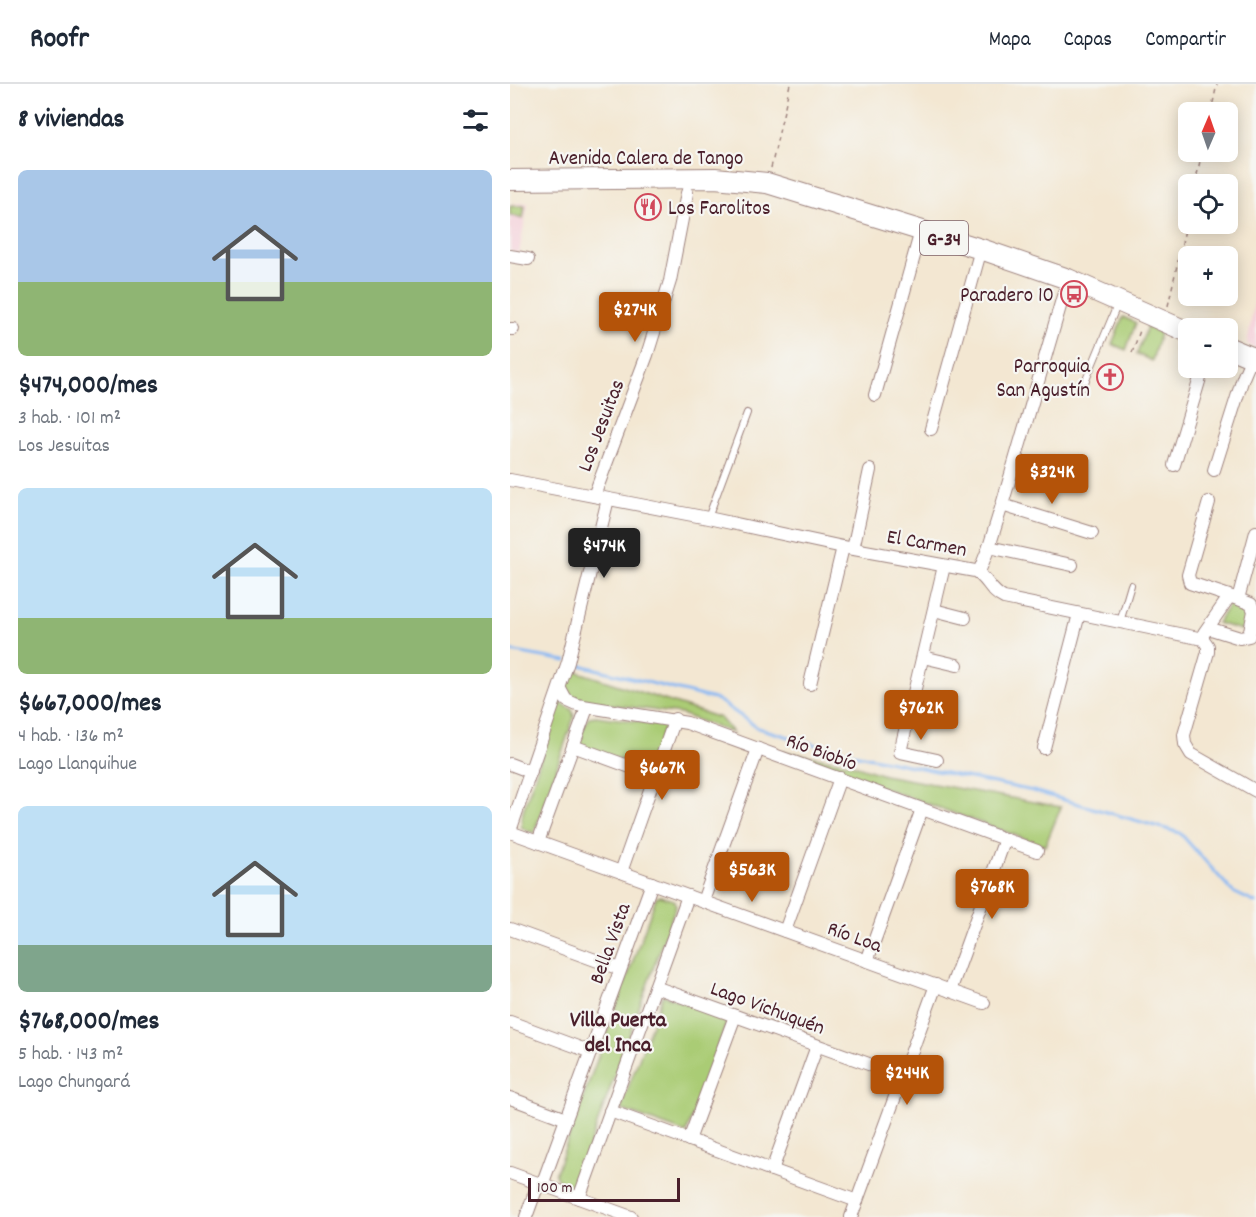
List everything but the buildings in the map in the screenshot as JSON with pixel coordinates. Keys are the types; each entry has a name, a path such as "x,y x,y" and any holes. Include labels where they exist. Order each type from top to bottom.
{"main road":[{"name":"Avenida Calera de Tango","path":"510,180 709,178 767,183 981,249 1068,279 1178,328"},
{"path":"1238,351 1254,358"}],"street":[{"name":"Los Jesuitas","path":"594,496 647,355 670,281 687,193"},
{"path":"875,395 921,231"},
{"path":"932,429 981,249"},
{"path":"510,256 528,259"},
{"path":"979,572 989,548 1068,279"},
{"path":"1214,470 1243,378 1254,358"},
{"path":"1174,465 1200,378"},
{"path":"810,684 870,470"},
{"name":"El Carmen","path":"510,480 979,572 1000,597 1199,638"},
{"name":"Los Jesuitas","path":"510,832 570,657 608,499"},
{"path":"1208,628 1240,638 1249,636 1254,611 1251,604 1190,583 1188,575 1209,501"},
{"path":"1002,505 1092,533"},
{"path":"1256,532 1234,598 1199,638 1206,642 1208,649 1184,735 1185,744 1191,754 1256,791"},
{"path":"989,548 1072,565"},
{"path":"937,760 900,752 944,566"},
{"path":"934,610 964,618"},
{"path":"1044,748 1079,614"},
{"path":"923,657 957,665"},
{"path":"538,842 587,708 566,700 560,689"},
{"path":"911,706 942,714"},
{"name":"Río Biobío","path":"587,708 675,720 758,748 1038,851"},
{"path":"621,872 675,720"},
{"path":"573,746 655,776"},
{"path":"703,901 758,748"},
{"path":"510,764 531,772"},
{"path":"785,931 840,778"},
{"path":"867,961 922,809"},
{"name":"Río Loa","path":"510,832 984,1003"},
{"path":"950,990 1005,839"},
{"name":"Bella Vista","path":"526,1217 566,1119 652,883"},
{"path":"579,1198 688,896"},
{"path":"510,928 620,969"},
{"path":"851,1217 936,985"},
{"name":"Lago Vichuquén","path":"655,987 902,1076"},
{"path":"689,1140 735,1016"},
{"path":"510,1022 591,1052"},
{"path":"772,1170 817,1046"},
{"path":"510,1098 566,1119"},
{"path":"610,1111 857,1201"},
{"path":"510,1173 624,1216"}],"lane":[{"path":"1083,387 1118,302"},
{"path":"708,518 747,413"},
{"path":"1120,622 1131,585"}],"path":[{"path":"767,183 790,84"},
{"path":"1213,102 1217,84"},
{"path":"1164,323 1184,234"},
{"path":"1132,352 1143,324"}],"shaded area":[{"path":"528,203 519,253 510,251 510,204"},
{"path":"1256,294 1256,349 1247,344"}],"green space":[{"path":"510,206 525,206 523,219 510,215"},
{"path":"1123,317 1136,323 1126,350 1112,344"},
{"path":"1147,327 1160,333 1152,361 1137,354"},
{"path":"1231,602 1248,607 1242,630 1217,623"},
{"path":"572,670 720,718 733,733 681,714 573,699 566,690"},
{"path":"560,702 572,710 574,717 534,833 521,826 523,811"},
{"path":"589,717 665,725 649,770 576,744"},
{"path":"781,751 848,763 884,775 1061,807 1045,846"},
{"path":"660,896 674,900 676,905 576,1183 571,1185 558,1180 555,1175 656,898"},
{"path":"663,995 728,1019 686,1133 620,1109"}],"waterway":[{"path":"510,651 566,661"},
{"path":"572,663 718,700 758,728 834,750 1033,791 1180,833 1233,892 1256,903"}],"place":[{"name":"Los Farolitos","path":"648,207"},
{"name":"Paradero 10","path":"1074,294"},
{"name":"Parroquia San Agustín","path":"1110,377"}],"district":[{"name":"Villa Puerta del Inca","path":"618,1030"}]}
